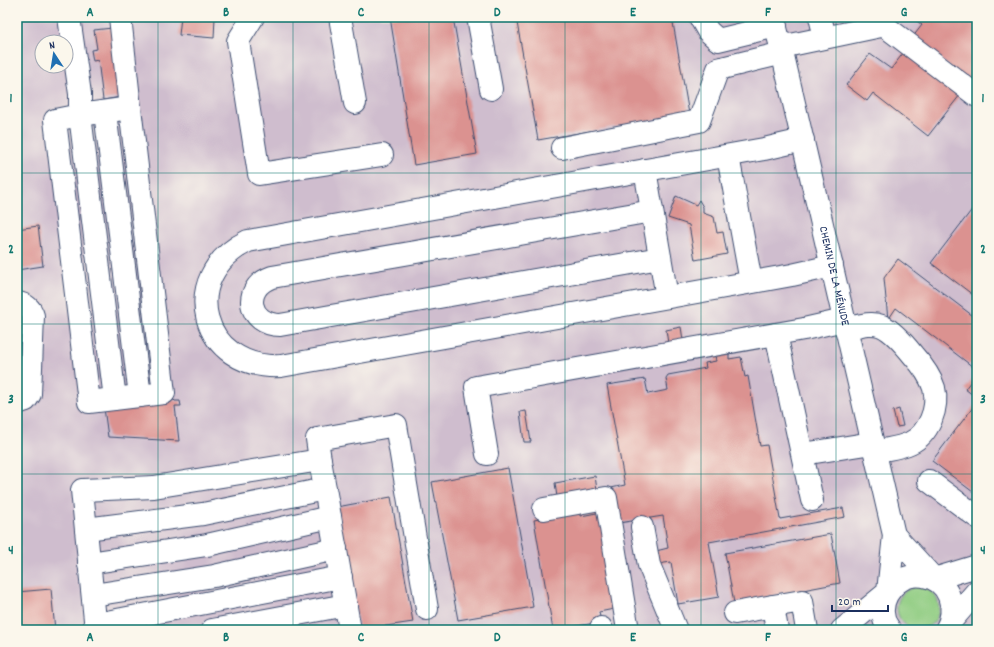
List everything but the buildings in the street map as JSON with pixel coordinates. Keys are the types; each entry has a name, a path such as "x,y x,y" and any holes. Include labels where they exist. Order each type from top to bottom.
{"street":[{"path":"69,17 80,94 80,114 115,399 164,393 120,17"},
{"path":"253,17 238,41 259,174 382,155"},
{"path":"340,17 355,103"},
{"path":"478,17 491,89"},
{"path":"700,17 708,31 718,40 778,36 822,27 856,24 886,27 977,96"},
{"path":"562,148 699,122 718,68 778,36"},
{"name":"CHEMIN DE LA MÉNUDE","path":"778,36 894,535 888,592 884,605 884,619 890,630"},
{"path":"80,114 130,108"},
{"path":"105,112 140,396"},
{"path":"803,140 728,156 248,241 225,255 210,278 206,305 208,318 212,331 220,343 235,356 254,365 267,367 281,366 751,282 832,266"},
{"path":"728,156 751,282"},
{"path":"645,170 667,297"},
{"path":"652,211 272,277 264,280 257,286 253,293 252,305 258,317 264,322 280,325 660,258"},
{"path":"17,303 27,306 31,310 33,316 30,394 26,400 17,403"},
{"path":"487,454 476,387 776,334 845,324 870,324 882,326 920,363 929,375 934,389 934,410 927,429 910,442 802,454"},
{"path":"776,334 812,500"},
{"path":"350,630 317,439 396,426 427,609"},
{"path":"320,460 154,487 82,490 96,627 341,577"},
{"path":"929,481 977,517"},
{"path":"86,529 203,514 325,489"},
{"path":"544,509 606,498 628,630"},
{"path":"89,562 207,545 330,517"},
{"path":"642,527 649,565 676,630"},
{"path":"894,535 934,579 943,586 950,597 952,608 948,625"},
{"path":"93,595 214,576 336,549"},
{"path":"842,630 898,582 910,576 922,576 934,579 977,566"},
{"path":"948,625 977,591"},
{"path":"735,613 810,600 807,630"},
{"path":"212,630 346,605"},
{"path":"773,606 777,630"}],"shaded area":[{"path":"17,17 977,17 977,630 17,630"}],"green space":[{"path":"918,587 933,593 939,608 933,623 918,629 903,623 897,608 903,593"}]}
